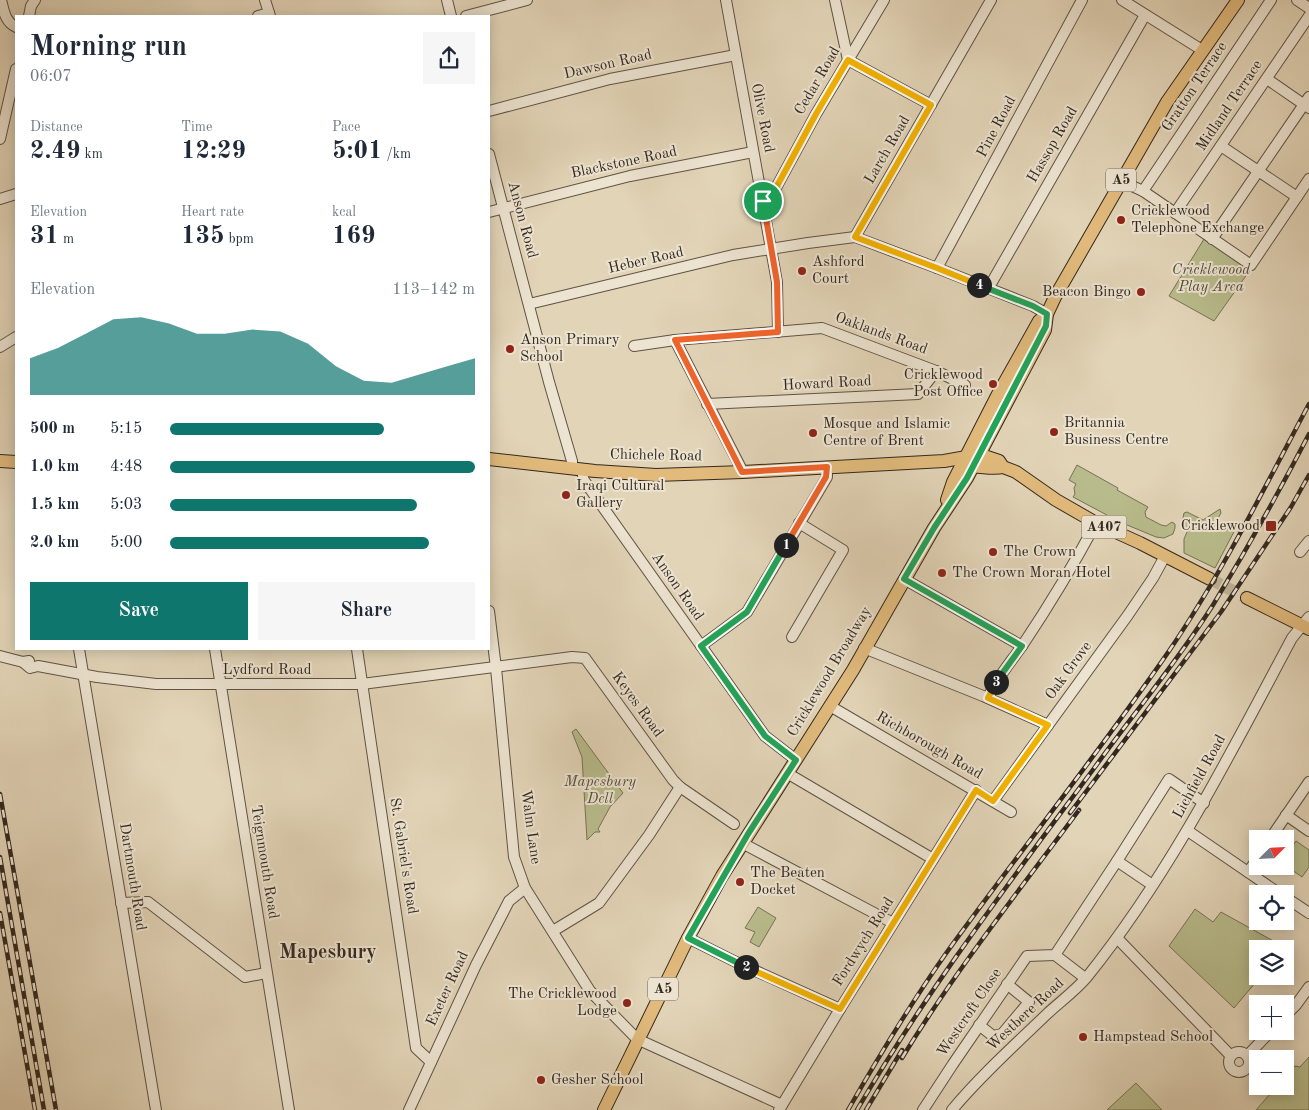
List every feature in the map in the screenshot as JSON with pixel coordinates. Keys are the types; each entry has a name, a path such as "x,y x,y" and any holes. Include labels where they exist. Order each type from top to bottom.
{"main road":[{"name":"Cricklewood Broadway","path":"604,1108 688,938 742,843 830,706 941,516 959,490 969,461 1036,325 1047,314 1077,257 1167,102 1238,0"},
{"name":"Chichele Road","path":"490,459 656,475 944,461 948,466 969,461"},
{"path":"0,461 15,462"},
{"name":"A407","path":"969,461 994,469 1003,467 1016,472 1056,500 1096,523 1210,579"},
{"path":"1247,598 1307,624"}],"street":[{"path":"2,0 5,16 10,25 15,27"},
{"path":"29,15 35,0"},
{"path":"265,0 270,14"},
{"path":"447,0 451,15"},
{"path":"470,15 528,0"},
{"name":"Olive Road","path":"726,0 777,282 778,332"},
{"path":"835,0 848,60 931,105"},
{"name":"Cedar Road","path":"763,201 777,186 816,114 884,0"},
{"name":"Larch Road","path":"855,237 991,0"},
{"name":"Pine Road","path":"937,268 1082,0"},
{"path":"1122,0 1202,50"},
{"name":"Gratton Terrace","path":"1143,191 1271,0"},
{"path":"1297,0 1309,8"},
{"name":"Hassop Road","path":"988,289 1145,15"},
{"name":"Midland Terrace","path":"1175,213 1309,16"},
{"name":"Dawson Road","path":"490,111 610,79 736,55"},
{"path":"0,139 13,98 15,79"},
{"path":"1212,239 1307,103 1267,79"},
{"path":"1221,146 1297,197"},
{"name":"Blackstone Road","path":"490,212 630,176 753,152"},
{"name":"Anson Road","path":"490,158 571,457 583,479 765,736 796,760"},
{"path":"1121,181 1143,191 1251,265 1309,179"},
{"path":"0,199 15,194"},
{"path":"855,237 1033,306 1047,314"},
{"name":"Heber Road","path":"529,304 733,256 855,237"},
{"name":"Oaklands Road","path":"634,346 675,340 822,328 936,370 965,385"},
{"path":"0,347 15,338"},
{"path":"675,340 742,472"},
{"name":"Howard Road","path":"707,404 918,394 936,370"},
{"path":"701,646 747,612 826,477 827,467"},
{"path":"988,698 993,686 1057,593 1096,523"},
{"path":"792,637 843,550 799,524"},
{"path":"1300,552 1309,541"},
{"name":"Oak Grove","path":"993,801 1128,615 1165,556"},
{"path":"904,579 1022,646"},
{"name":"Walm Lane","path":"490,619 514,857 525,888 590,990 638,1040"},
{"name":"Lichfield Road","path":"1117,938 1154,886 1188,831 1292,638 1307,624"},
{"path":"864,648 988,698 1048,725"},
{"name":"Dartmouth Road","path":"79,650 156,1110"},
{"name":"Teignmouth Road","path":"215,650 289,1110"},
{"name":"St. Gabriel's Road","path":"356,650 416,1048 430,1062"},
{"name":"Lydford Road","path":"0,656 23,662 32,661 38,666 97,678 156,684 220,686 362,684 496,668"},
{"name":"Keyes Road","path":"496,668 572,657 585,658 673,780 680,787 734,824"},
{"name":"Richborough Road","path":"830,706 1011,812"},
{"path":"787,773 933,859"},
{"path":"1086,978 1055,955 1169,779 1204,803"},
{"path":"1276,830 1286,815 1305,798 1309,782"},
{"path":"554,931 599,903 648,836 680,787"},
{"name":"Fordwych Road","path":"781,1108 976,790"},
{"path":"1286,815 1309,831"},
{"path":"1188,831 1267,885"},
{"path":"742,843 893,923"},
{"path":"1117,861 1148,882"},
{"name":"Exeter Road","path":"409,1110 476,965 509,900 525,888"},
{"path":"122,903 148,902 245,977 266,973"},
{"path":"1294,903 1309,913"},
{"path":"688,938 840,1009"},
{"path":"1117,938 1231,1056"},
{"name":"Westbere Road","path":"955,1109 999,1060 1076,990 1117,938"},
{"name":"Westcroft Close","path":"923,1110 1027,956 1055,955"},
{"path":"979,1025 993,1036 1002,1034 1029,1002 1007,984"},
{"path":"1294,1007 1309,987"},
{"path":"638,1040 781,1108"},
{"path":"1247,1056 1262,1040"},
{"path":"1239,1052 1247,1056 1249,1062 1246,1069 1237,1072 1230,1066 1229,1059 1231,1056 1239,1052"}],"green space":[{"name":"Cricklewood Play Area","path":"1204,239 1250,270 1214,321 1169,296"},
{"path":"1077,465 1148,507 1145,512 1146,517 1161,525 1166,526 1172,522 1175,524 1173,534 1164,538 1156,537 1120,522 1073,497 1076,484 1069,480"},
{"path":"1220,509 1221,513 1216,522 1219,528 1233,524 1237,526 1215,568 1184,553 1184,539 1187,532 1182,523 1184,513 1187,512 1203,520"},
{"name":"Mapesbury Dell","path":"576,729 623,793 610,807 598,829 600,832 595,832 587,840 582,757 572,732"},
{"path":"1296,841 1309,850 1309,867 1302,877 1294,871 1294,844"},
{"path":"758,907 776,918 759,947 750,942 755,932 745,928"},
{"path":"1195,909 1213,922 1221,912 1249,928 1249,930 1254,930 1272,940 1249,940 1249,985 1253,985 1234,1008 1169,946"},
{"path":"1309,1057 1309,1110 1256,1110 1269,1095 1294,1095 1294,1067 1300,1067"},
{"path":"1136,1083 1162,1110 1107,1110"}],"tunnel":[{"path":"1210,579 1247,598"}],"railway":[{"path":"848,1110 896,1030 947,952 1115,727 1169,651 1207,591 1309,404"},
{"path":"857,1110 941,978 1199,626 1250,542 1309,434"},
{"path":"1070,813 1221,612 1291,507 1309,475"},
{"path":"0,794 56,1110"},
{"path":"902,1058 965,963 1079,810"},
{"path":"0,857 44,1110"},
{"path":"0,913 35,1110"},
{"path":"866,1110 902,1050"}],"place":[{"name":"Cricklewood Telephone Exchange","path":"1121,220"},
{"name":"Ashford Court","path":"802,271"},
{"name":"Beacon Bingo","path":"1141,292"},
{"name":"Anson Primary School","path":"510,349"},
{"name":"Cricklewood Post Office","path":"993,384"},
{"name":"Britannia Business Centre","path":"1054,432"},
{"name":"Mosque and Islamic Centre of Brent","path":"813,433"},
{"name":"Iraqi Cultural Gallery","path":"566,495"},
{"name":"Cricklewood","path":"1271,526"},
{"name":"The Crown","path":"993,552"},
{"name":"The Crown Moran Hotel","path":"942,573"},
{"name":"The Beaten Docket","path":"740,882"},
{"name":"The Cricklewood Lodge","path":"627,1003"},
{"name":"Hampstead School","path":"1083,1037"},
{"name":"Gesher School","path":"541,1080"}],"district":[{"name":"Mapesbury","path":"328,953"}],"route":[{"path":"848,60 931,105 855,237 1033,306 1047,314 1045,330 1020,373 967,478 934,528 904,579 1022,646 993,686 988,698 1048,725 993,801 976,790 840,1009 688,938 722,876 796,760 768,740 701,646 747,612 827,474 827,467 742,472 675,340 778,332 777,282 763,201 771,195 777,186 848,60"}]}
